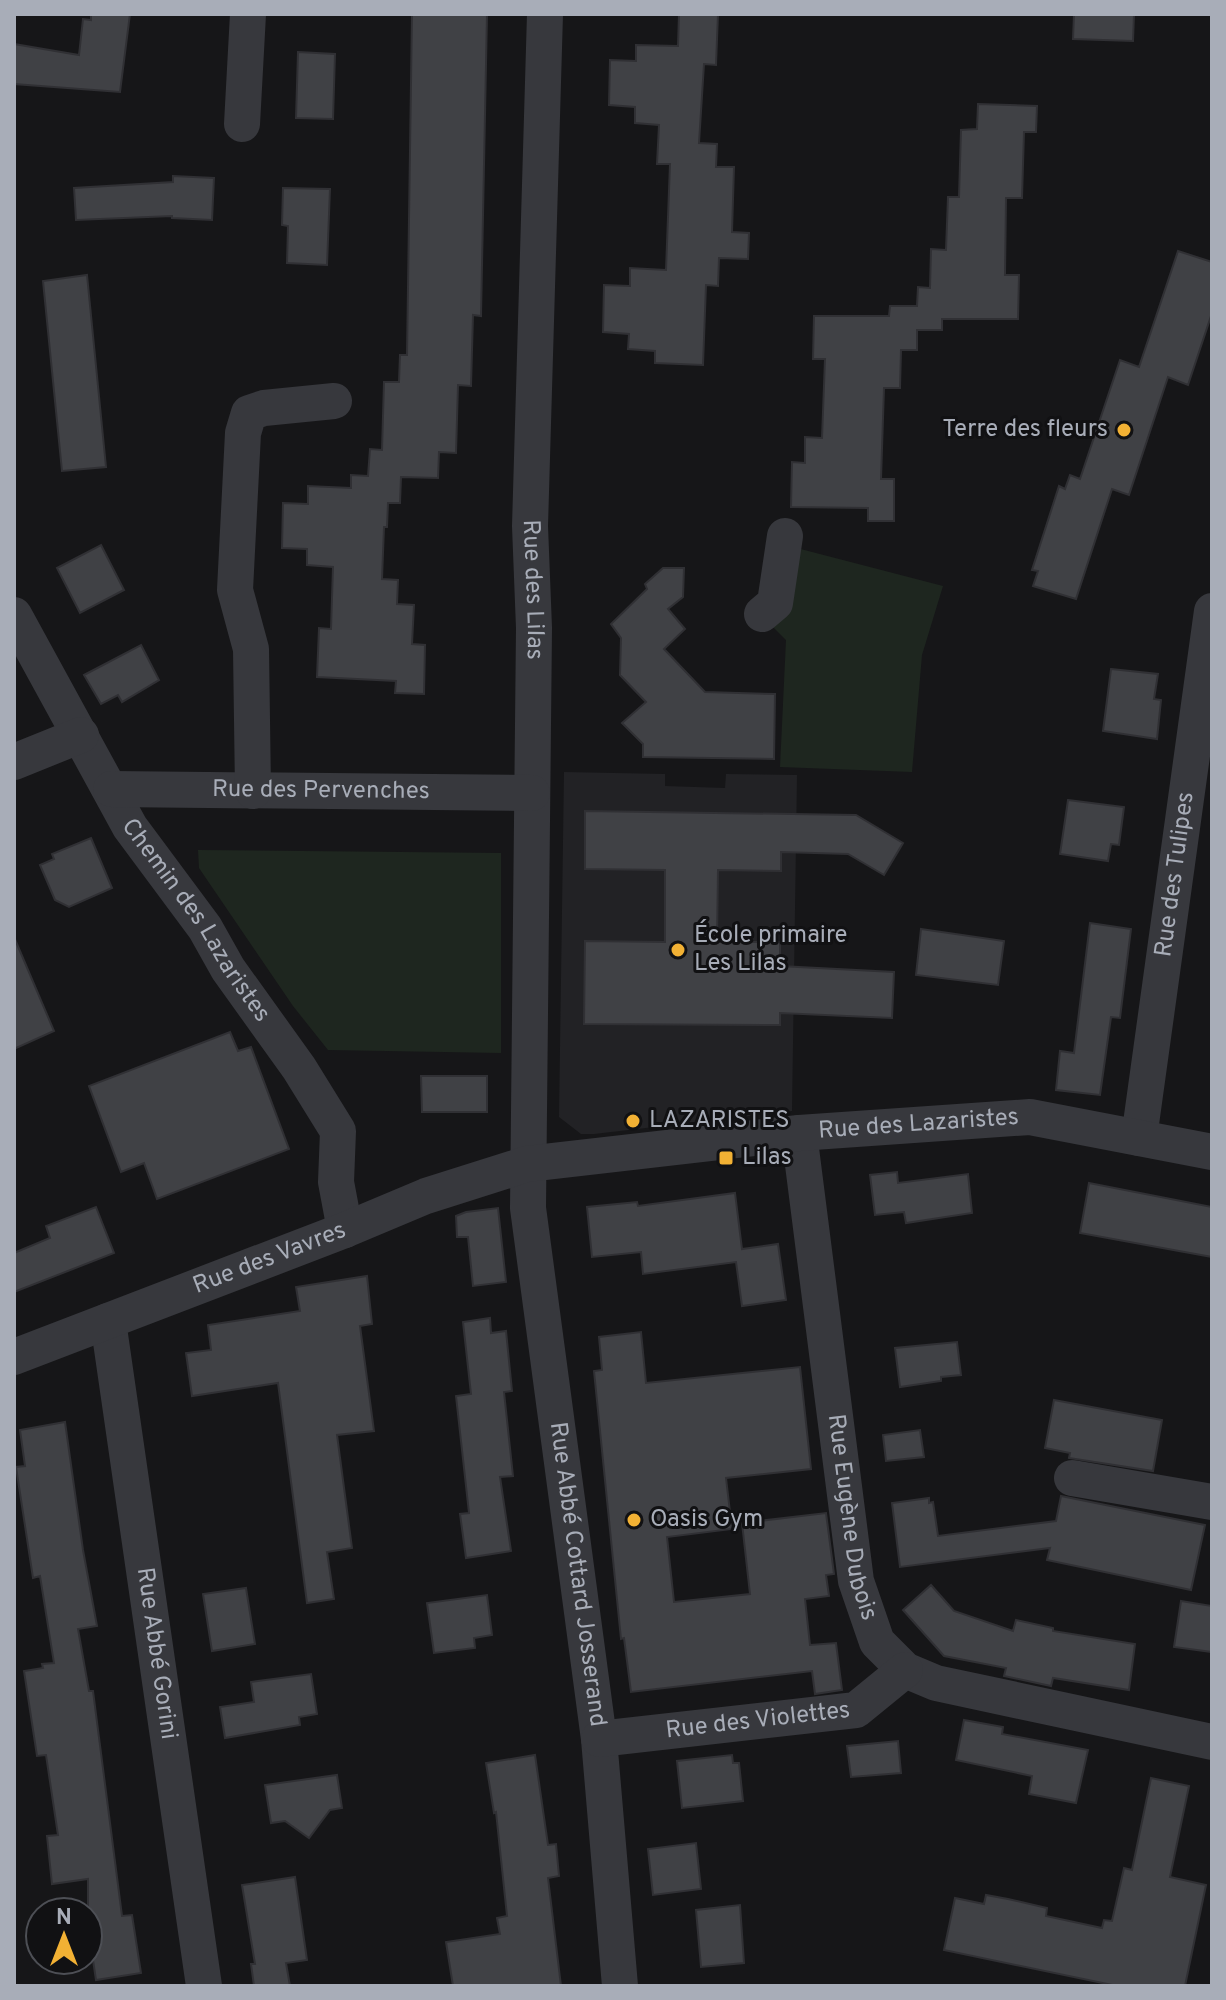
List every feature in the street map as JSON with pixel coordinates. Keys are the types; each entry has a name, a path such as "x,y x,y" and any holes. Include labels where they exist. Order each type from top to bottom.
{"street":[{"path":"242,124 248,14"},
{"name":"Rue des Lilas","path":"527,1164 534,628 530,526 545,14"},
{"path":"253,791 251,649 235,590 243,433 249,413 264,408 334,401"},
{"path":"762,614 775,603 785,536"},
{"name":"Rue des Tulipes","path":"1139,1138 1198,825 1212,611"},
{"name":"Chemin des Lazaristes","path":"14,615 130,827 205,928 228,969 299,1068 338,1131 336,1182 345,1230"},
{"path":"14,762 81,735"},
{"name":"Rue des Pervenches","path":"111,789 532,793"},
{"name":"Rue des Lazaristes","path":"527,1164 799,1133 1030,1117 1212,1152"},
{"name":"Rue Eugène Dubois","path":"799,1133 856,1581 877,1642 905,1670 936,1683 1212,1742"},
{"name":"Rue des Vavres","path":"14,1357 426,1196 527,1164"},
{"name":"Rue Abbé Cottard Josserand","path":"527,1164 528,1208 599,1739 620,1986"},
{"name":"Rue Abbé Gorini","path":"108,1321 204,1986"},
{"path":"1072,1478 1212,1502"},
{"name":"Rue des Violettes","path":"599,1739 856,1710 905,1670"}],"shaded area":[{"path":"789,546 943,586 922,655 912,772 780,767 786,640 766,620"},
{"name":"École primaire Les Lilas","path":"564,772 665,774 665,786 725,788 726,774 797,775 792,1111 594,1134 581,1134 559,1117"},
{"path":"198,850 501,853 501,1053 328,1050 293,1006 199,868"}],"building":[{"path":"91,14 130,14 120,92 14,84 14,44 79,55 83,19 91,20"},
{"path":"412,14 487,14 481,316 473,315 471,386 458,385 456,453 439,452 438,478 401,477 400,503 388,503 387,527 384,527 382,579 398,580 397,604 414,605 412,644 425,645 424,694 395,693 396,681 317,677 319,628 331,629 333,567 307,565 307,549 282,548 283,503 308,504 308,486 351,488 351,475 368,476 370,449 382,450 384,382 399,382 400,355 407,355"},
{"path":"679,14 718,14 716,65 704,64 699,143 717,144 716,167 734,167 732,232 749,233 748,259 719,258 718,286 706,285 703,365 655,363 655,351 628,349 629,334 603,332 604,285 630,286 630,268 666,270 670,164 657,164 659,125 635,123 635,107 609,105 610,60 636,61 636,45 678,46"},
{"path":"1074,14 1134,14 1133,41 1073,39"},
{"path":"298,52 335,54 333,119 296,118"},
{"path":"978,104 1037,106 1036,132 1024,132 1022,198 1006,198 1005,275 1019,275 1018,319 942,319 942,330 917,330 917,350 901,350 900,388 884,388 881,479 894,479 894,521 868,521 868,508 791,507 792,462 805,463 805,437 822,438 825,359 813,359 814,316 889,316 890,306 917,306 918,287 930,288 931,249 946,250 948,197 959,197 961,130 977,129"},
{"path":"173,176 214,178 212,220 172,216 76,220 74,188 173,182"},
{"path":"283,188 330,189 327,265 287,263 288,226 282,225"},
{"name":"Terre des fleurs","path":"1178,251 1212,262 1212,313 1188,385 1168,377 1129,495 1112,489 1076,599 1033,586 1038,571 1032,570 1059,486 1065,489 1070,475 1080,479 1120,360 1139,367"},
{"path":"87,275 106,467 62,471 43,281"},
{"path":"101,545 124,590 80,613 57,568"},
{"path":"663,568 684,568 683,597 668,609 685,629 664,649 705,692 775,694 774,759 643,757 643,744 622,723 646,702 620,675 621,638 611,624 647,589 645,584"},
{"path":"141,645 159,680 122,702 118,695 101,704 84,675"},
{"path":"1111,669 1158,674 1154,699 1161,700 1157,739 1103,731"},
{"path":"1068,800 1124,807 1119,845 1111,844 1108,861 1060,854"},
{"path":"585,811 856,815 903,843 884,875 848,854 781,852 781,871 718,870 717,942 780,942 780,966 894,972 892,1018 780,1013 780,1025 584,1024 585,941 665,942 665,870 585,869"},
{"path":"91,838 112,888 69,907 55,900 40,865 54,859 52,854"},
{"path":"1090,923 1131,929 1120,1018 1111,1017 1100,1095 1056,1090 1060,1051 1074,1053"},
{"path":"921,929 1004,941 998,985 916,975"},
{"path":"14,937 54,1031 14,1049"},
{"path":"230,1032 238,1051 251,1047 289,1149 157,1199 144,1163 121,1172 89,1086"},
{"path":"421,1076 487,1076 487,1112 422,1112"},
{"path":"897,1172 898,1183 968,1174 972,1213 906,1223 904,1212 875,1215 870,1175"},
{"path":"1089,1183 1212,1207 1212,1257 1080,1233"},
{"path":"735,1193 742,1249 778,1244 786,1300 742,1306 736,1262 643,1274 641,1252 592,1257 587,1207 637,1202 638,1206"},
{"path":"96,1207 114,1253 14,1292 14,1253 50,1238 46,1226"},
{"path":"498,1208 506,1282 473,1286 468,1237 457,1237 456,1216"},
{"path":"367,1276 372,1324 360,1326 374,1431 337,1435 352,1548 327,1552 334,1599 307,1603 278,1383 192,1396 186,1353 211,1350 208,1325 300,1311 296,1287"},
{"path":"490,1318 491,1333 506,1331 512,1391 504,1392 513,1476 500,1477 511,1551 466,1558 460,1514 469,1513 456,1396 471,1394 463,1322"},
{"path":"641,1332 646,1383 800,1367 811,1469 726,1478 732,1529 667,1537 674,1602 750,1594 742,1523 826,1513 834,1574 826,1575 829,1596 805,1599 810,1645 836,1643 842,1690 815,1694 812,1671 631,1692 624,1638 621,1639 594,1371 602,1370 599,1337"},
{"path":"957,1342 961,1375 900,1387 895,1348"},
{"path":"1054,1400 1162,1420 1153,1471 1069,1458 1070,1453 1045,1448"},
{"path":"65,1422 97,1626 78,1629 89,1691 93,1691 122,1916 132,1915 141,1973 96,1980 95,1976 104,1976 104,1896 88,1896 88,1879 52,1884 47,1836 58,1835 46,1755 37,1756 24,1671 54,1663 40,1576 33,1578 16,1467 25,1466 20,1430"},
{"path":"920,1430 924,1457 886,1461 883,1435"},
{"path":"1061,1496 1205,1525 1191,1590 1047,1560 1050,1548 900,1567 892,1503 929,1498 929,1503 933,1502 938,1536 1056,1521"},
{"path":"931,1585 954,1611 1013,1631 1016,1620 1053,1628 1053,1631 1135,1644 1129,1690 1053,1678 1051,1686 1004,1676 1006,1668 944,1656 903,1610"},
{"path":"246,1588 255,1644 212,1651 203,1594"},
{"path":"487,1595 492,1635 474,1638 475,1648 434,1653 427,1603"},
{"path":"1181,1601 1212,1606 1212,1652 1174,1647"},
{"path":"311,1674 317,1714 299,1717 300,1725 225,1738 220,1707 254,1702 251,1682"},
{"path":"964,1720 1003,1727 1002,1734 1088,1750 1076,1803 1029,1794 1032,1776 956,1760"},
{"path":"898,1741 901,1773 851,1777 847,1746"},
{"path":"535,1755 548,1845 556,1844 559,1876 548,1878 561,1986 453,1986 446,1942 500,1934 497,1918 507,1916 496,1812 486,1763"},
{"path":"732,1755 733,1763 739,1763 743,1801 682,1808 677,1761"},
{"path":"337,1775 342,1808 330,1810 309,1838 285,1821 271,1823 265,1785"},
{"path":"1151,1778 1189,1786 1170,1877 1206,1885 1185,1986 1117,1986 944,1950 955,1898 984,1904 986,1895 1008,1899 1047,1908 1046,1916 1102,1928 1104,1920 1112,1921 1124,1868 1132,1870"},
{"path":"696,1843 701,1889 653,1895 648,1849"},
{"path":"295,1877 307,1960 286,1963 290,1986 254,1986 251,1964 255,1964 242,1885"},
{"path":"740,1905 744,1963 701,1967 696,1910"}],"place":[{"name":"Terre des fleurs","path":"1124,430"},
{"name":"École primaire Les Lilas","path":"678,950"},
{"name":"LAZARISTES","path":"633,1121"},
{"name":"Lilas","path":"726,1158"},
{"name":"Oasis Gym","path":"634,1520"}]}
